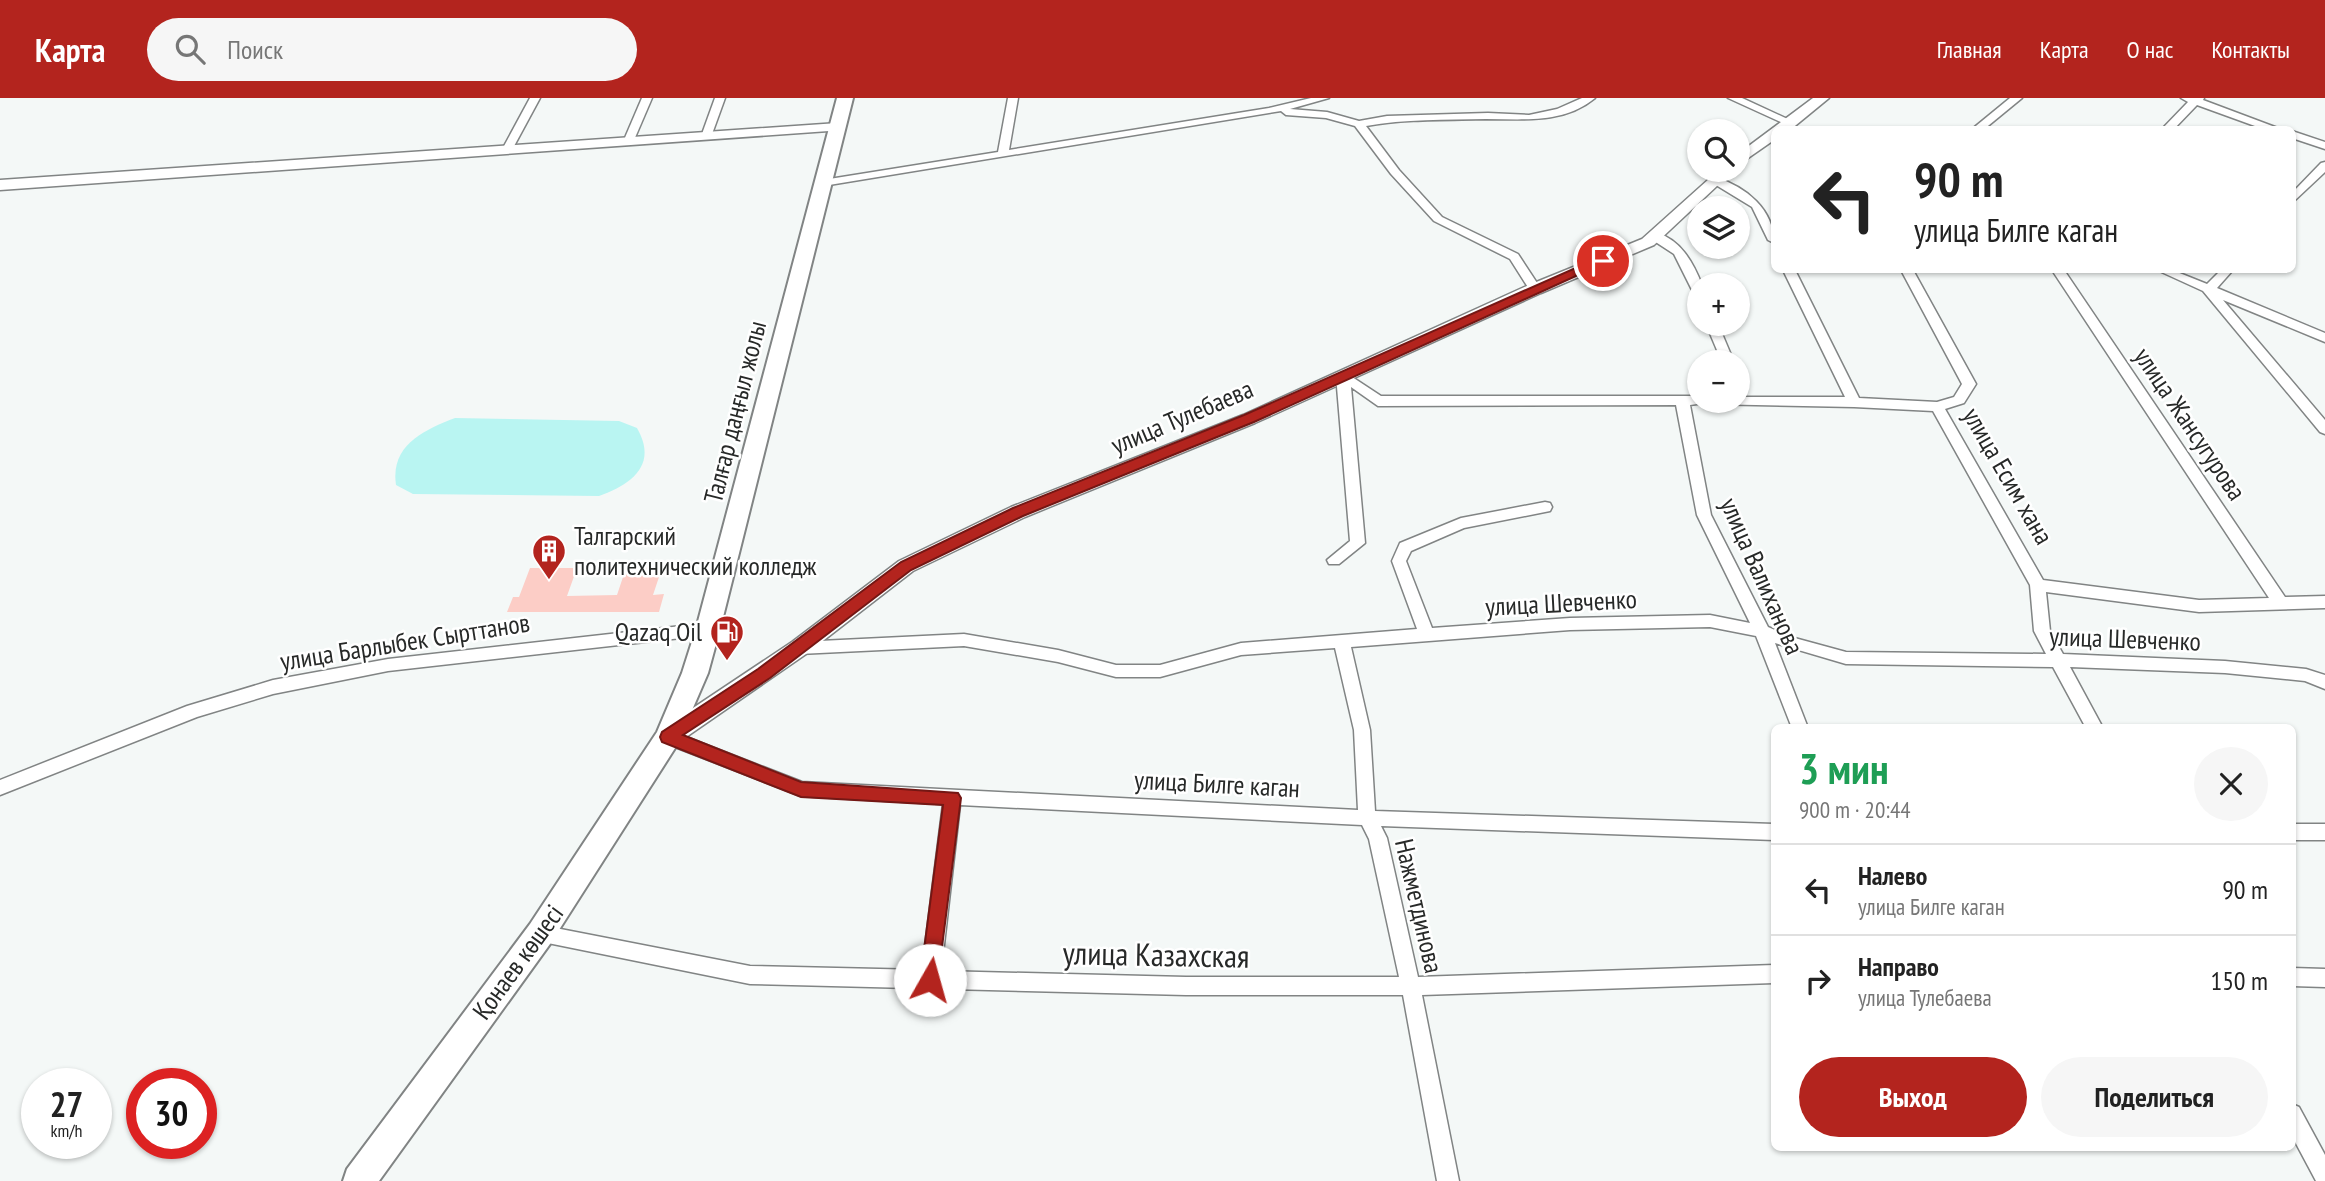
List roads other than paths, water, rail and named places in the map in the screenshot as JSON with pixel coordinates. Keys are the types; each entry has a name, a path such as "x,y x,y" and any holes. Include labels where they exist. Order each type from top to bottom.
{"main road":[{"name":"Талғар даңғыл жолы","path":"668,737 695,673 708,629 845,98"},
{"name":"Қонаев көшесі","path":"359,1181 540,934 668,737"}],"street":[{"path":"508,148 535,98"},
{"path":"629,139 647,98"},
{"path":"707,134 720,98"},
{"path":"1003,152 1013,98"},
{"path":"823,183 1269,111 1324,98"},
{"path":"1269,111 1326,116 1359,124 1387,119 1488,116 1529,118 1560,112 1590,98"},
{"path":"1733,98 1779,126"},
{"path":"1785,126 1822,98"},
{"path":"1981,126 2017,98"},
{"path":"2170,126 2194,99 2267,126"},
{"path":"1359,124 1395,172 1438,219 1514,257 1535,289"},
{"path":"0,185 629,139 838,127"},
{"path":"2296,135 2325,146"},
{"path":"1750,152 1771,136"},
{"path":"2296,196 2325,165"},
{"name":"улица Тулебаева","path":"668,737 799,648 906,566 1018,512 1249,419 1535,289 1648,242 1713,182"},
{"path":"1729,182 1757,205 1771,234"},
{"path":"1655,236 1671,242 1685,256 1692,273"},
{"path":"1790,273 1854,402"},
{"name":"улица Есим хана","path":"1909,273 1969,384 1959,400 1937,407 2038,584 2042,631 2093,724"},
{"name":"улица Жансугурова","path":"2060,273 2282,605"},
{"path":"2170,273 2325,338"},
{"path":"2208,290 2224,273"},
{"path":"2208,290 2325,429"},
{"path":"1343,375 1378,401 1687,400"},
{"path":"1334,560 1358,543 1343,375"},
{"name":"улица Валиханова","path":"1682,400 1704,515 1762,631 1798,724"},
{"path":"1750,402 1854,402 1937,407"},
{"path":"1427,636 1399,561 1405,547 1461,523 1545,507"},
{"path":"2038,584 2199,606 2325,602"},
{"name":"улица Шевченко","path":"799,648 964,640 1058,656 1116,671 1138,671 1172,668 1241,649 1342,644 1570,624 1710,621 1762,631 1787,642 1846,658 2225,667 2306,675 2325,682"},
{"name":"улица Барлыбек Сырттанов","path":"0,788 194,711 273,687 388,665 708,629"},
{"name":"Нажметдинова","path":"1342,644 1362,730 1367,818 1378,838 1411,986 1448,1181"},
{"name":"улица Билге каган","path":"668,737 801,789 1367,818 1771,832"},
{"path":"930,980 952,798"},
{"path":"2296,832 2325,832"},
{"name":"улица Казахская","path":"540,934 750,975 1186,986 1411,986 1771,974"},
{"path":"2296,977 2325,978"},
{"path":"2296,1122 2325,1176"}],"place":[{"name":"Талгарский политехнический колледж","path":"549,581"},
{"name":"Qazaq Oil","path":"727,662"}]}
